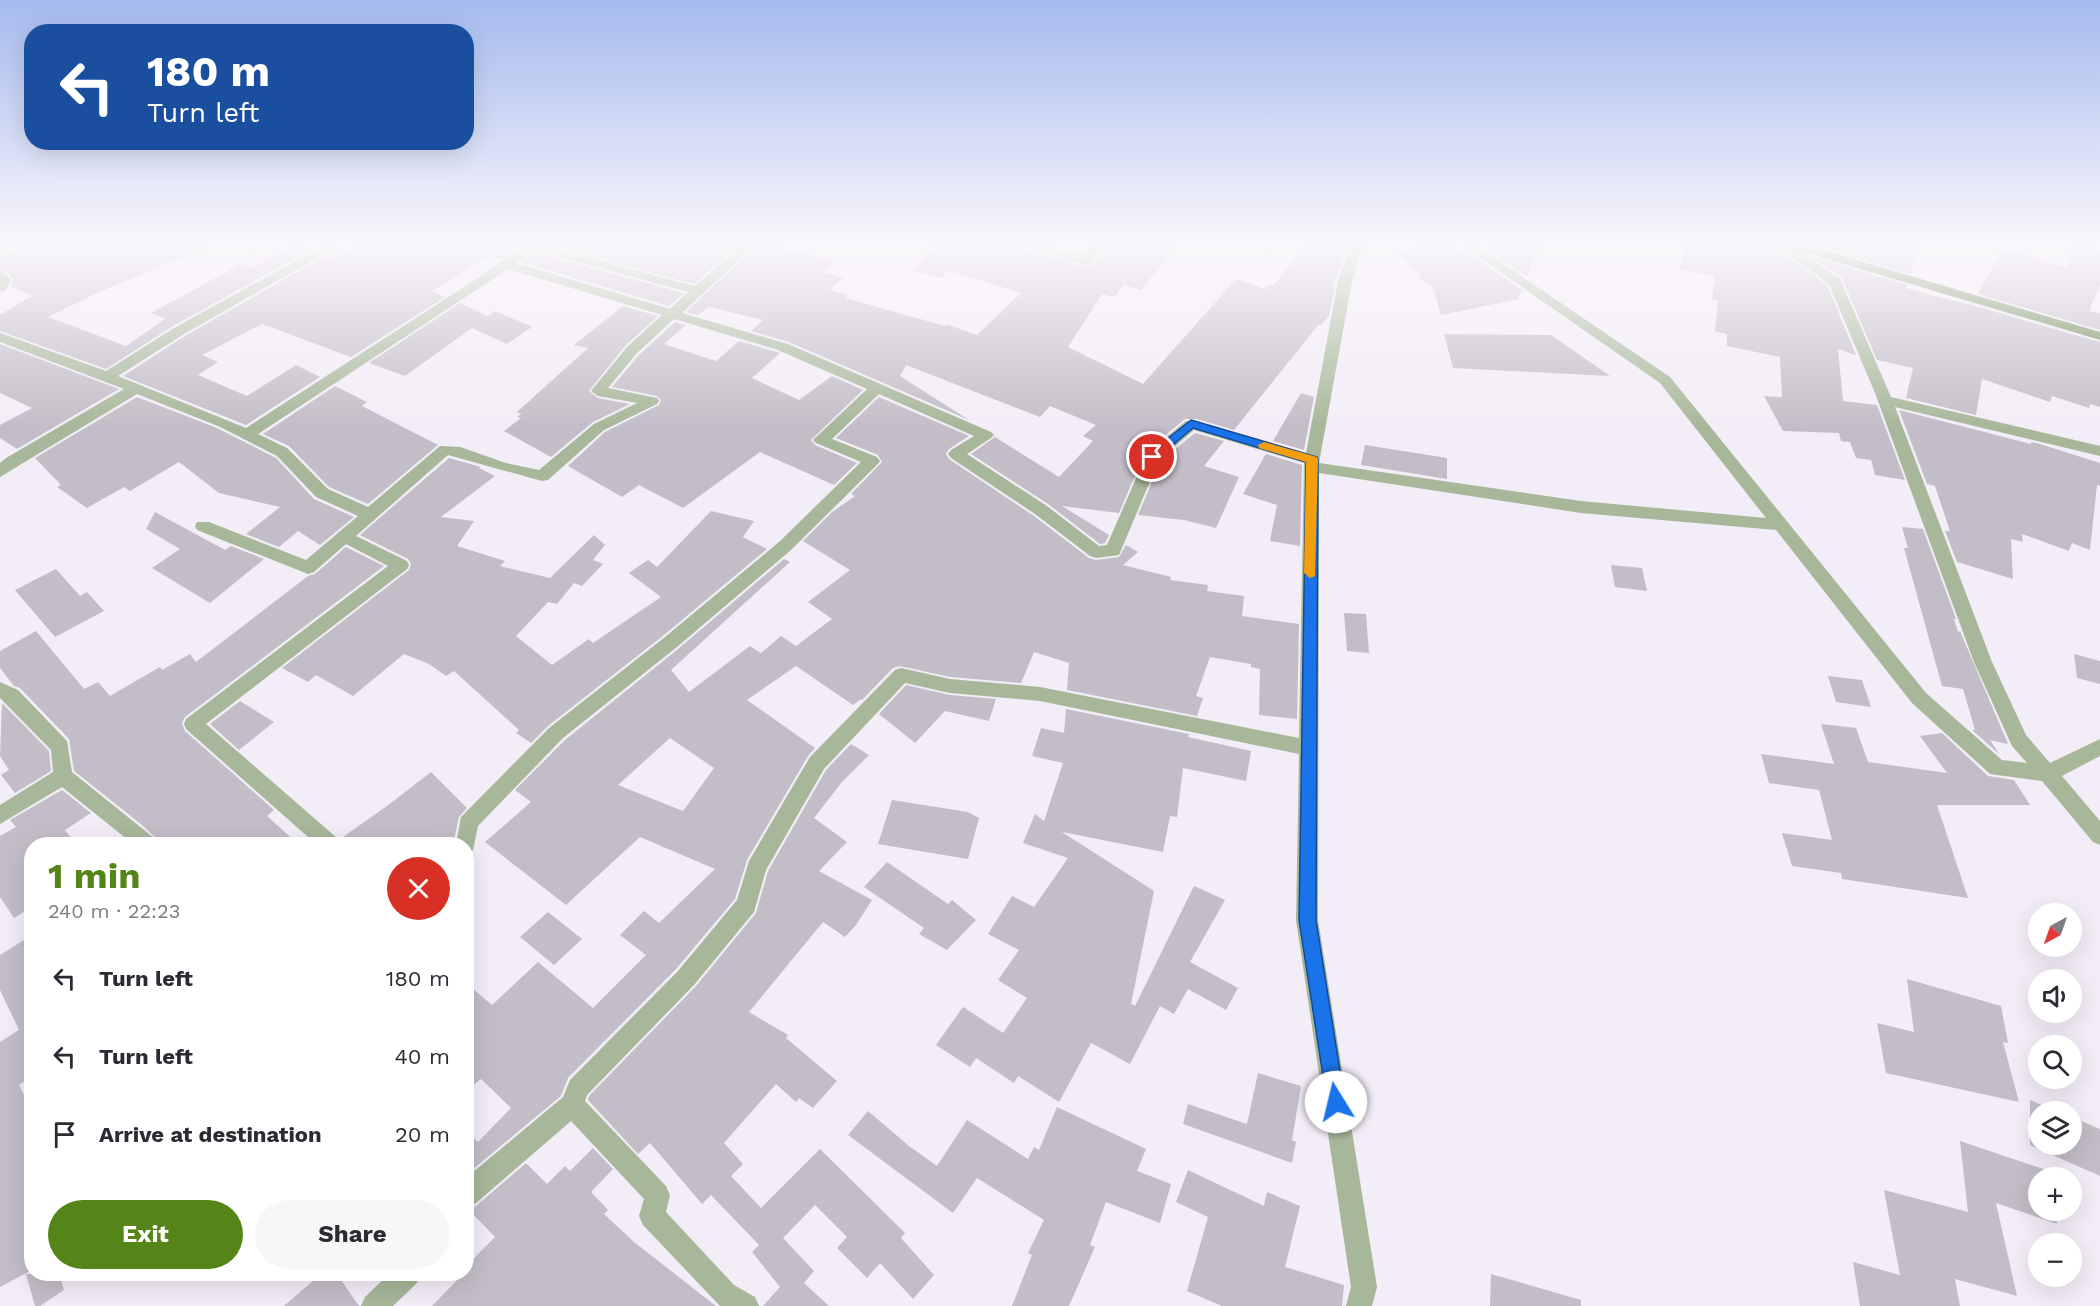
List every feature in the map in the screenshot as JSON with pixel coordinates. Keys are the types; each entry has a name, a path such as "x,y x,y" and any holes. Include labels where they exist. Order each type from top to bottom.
{"main road":[{"path":"2002,307 2100,336"}],"street":[{"path":"107,377 179,331 222,307"},
{"path":"246,435 440,307"},
{"path":"648,307 783,347 986,435 956,454 1041,510 1095,552 1113,551 1152,457 1191,424 1312,463 1581,507 1781,525"},
{"path":"203,526 308,568 445,450 542,476 599,427 652,401 598,391 632,350 680,307"},
{"path":"1340,307 1312,463 1307,920 1364,1287 1359,1306"},
{"path":"1558,307 1665,380 1919,698 1997,768 2048,774 2100,747"},
{"path":"1846,307 1885,400 1983,662 2019,740 2100,836"},
{"path":"0,337 136,388 282,452 322,493 371,515"},
{"path":"4,463 136,388"},
{"path":"467,837 468,823 556,733 671,642 785,546 872,461 821,440 877,388"},
{"path":"1885,400 2100,451"},
{"path":"322,837 193,724 401,565 345,537"},
{"path":"474,1188 572,1105 578,1088 686,978 746,905 756,868 817,763 901,675 950,686 1040,694 1309,747"},
{"path":"0,689 11,695 60,747 63,776 138,837"},
{"path":"0,815 63,776"},
{"path":"572,1105 657,1195 652,1216 725,1294 746,1306"},
{"path":"374,1306 401,1281"}],"building":[{"path":"14,307 69,307 48,317 126,346 165,319 151,313 162,307 207,307 106,369 0,331 0,315"},
{"path":"236,307 429,307 351,357 262,324 202,355 218,362 198,375 247,396 296,365 320,377 246,425 123,376"},
{"path":"454,307 469,307 488,316 495,311 532,327 507,344 472,328 405,376 369,363"},
{"path":"622,307 658,316 625,346 589,391 598,398 630,404 593,422 551,457 504,431 521,418 517,417 521,414 517,412 588,348 574,345"},
{"path":"691,307 877,307 945,326 946,324 977,335 1006,307 1094,307 1068,347 1143,384 1211,307 1331,307 1329,316 1321,325 1319,324 1234,430 1197,419 1185,419 1145,452 1119,513 1062,506 1109,535 1105,543 1100,544 1048,504 971,454 995,437 1059,477 1093,441 1083,436 1096,425 1050,406 1040,417 906,365 900,376 969,420 789,342 751,331 763,320 709,307 698,315 686,312"},
{"path":"1439,307 1480,307 1441,315"},
{"path":"1717,307 1836,307 1856,355 1838,349 1843,401 1877,405 1905,480 1875,475 1871,460 1856,458 1850,442 1841,441 1839,433 1783,431 1764,396 1782,397 1780,357 1727,346 1727,334 1715,331"},
{"path":"1854,307 1979,307 2100,342 2100,407 2090,404 2089,408 2052,396 2050,402 1982,379 1976,415 1906,398 1913,368 1877,360"},
{"path":"2022,307 2091,307 2089,311 2100,313 2100,330"},
{"path":"675,322 686,325 664,344 716,361 739,341 780,353 752,378 799,400 832,376 863,390 811,440 815,445 857,463 834,485 760,452 683,508 639,485 622,497 568,466 605,432 659,405 661,400 657,396 612,387 639,355"},
{"path":"1444,334 1551,335 1610,376 1453,368"},
{"path":"0,344 119,389 17,449 0,438 0,425 32,408 0,393"},
{"path":"335,386 367,402 362,406 438,445 368,504 329,487 289,446 263,434"},
{"path":"1301,393 1314,397 1304,450 1273,441"},
{"path":"137,397 217,428 276,458 314,499 354,517 320,545 298,531 279,547 246,534 280,507 219,493 179,462 130,491 124,487 87,508 57,487 61,485 35,458"},
{"path":"879,397 969,436 949,449 946,454 949,459 1034,516 1089,558 1096,560 1119,557 1126,545 1138,552 1123,565 1171,577 1170,580 1208,585 1207,591 1244,596 1242,616 1299,624 1297,719 1259,715 1260,669 1251,667 1251,664 1210,657 1196,696 1203,698 1197,716 1067,690 1069,663 1034,652 1021,683 950,677 900,666 893,668 862,700 853,705 796,666 747,700 815,748 808,756 747,860 735,899 676,969 568,1078 561,1096 474,1168 474,1138 478,1142 511,1108 481,1079 474,1085 474,990 492,1005 538,962 593,1008 646,955 620,935 644,911 659,923 715,869 640,837 566,905 485,842 531,802 515,790 565,740 678,649 784,559 790,562 671,670 689,692 750,646 761,653 781,636 796,646 832,619 808,602 850,570 803,541 832,512 855,496 851,494 882,462 878,455 836,438","holes":["670,738 714,768 683,811 618,785"]},
{"path":"1899,410 2031,444 2031,442 2040,444 2100,463 2100,486 2097,485 2090,550 2072,543 2069,551 2022,534 2023,542 2011,539 2013,579 1957,562 1945,531 1950,531 1935,486 1927,484"},
{"path":"1195,433 1224,441 1204,466 1239,477 1216,528 1184,520 1138,515 1161,461"},
{"path":"1365,445 1447,458 1447,479 1361,465"},
{"path":"1266,454 1302,465 1300,546 1270,541 1277,505 1243,494"},
{"path":"449,458 481,467 479,468 495,476 441,517 474,521 457,546 505,561 500,566 550,578 594,535 605,545 593,560 603,564 582,586 574,583 557,604 548,602 516,636 552,665 589,639 593,643 661,597 629,573 648,560 657,567 711,511 754,521 743,537 767,549 664,635 548,726 531,743 516,733 519,730 454,671 446,676 429,664 404,654 353,696 316,675 308,682 282,668 409,570 411,564 408,559 360,535"},
{"path":"155,512 225,550 231,546 264,559 210,603 152,568 180,549 146,529"},
{"path":"1902,527 1923,529 1956,619 1954,619 1958,632 1960,631 2008,744 1990,740 1999,754 1972,730 1975,730 1963,689 1942,686 1904,548 1908,548"},
{"path":"346,547 384,566 185,717 182,723 185,731 274,810 267,816 290,837 155,837 74,771 69,739 20,688 14,686 0,668 0,651 36,631 84,689 98,682 110,696 160,667 162,670 190,654 196,662 308,576 315,574"},
{"path":"1611,565 1642,568 1647,591 1615,587"},
{"path":"56,569 80,596 87,592 104,611 55,637 15,590"},
{"path":"1344,613 1366,614 1369,653 1347,651"},
{"path":"2074,654 2100,661 2100,684 2077,678"},
{"path":"1828,676 1862,680 1871,707 1836,702"},
{"path":"906,685 950,695 996,699 989,721 945,711 915,743 879,714"},
{"path":"240,701 274,722 239,750 210,724"},
{"path":"2,703 49,751 51,771 15,793 1,775 9,770 0,756"},
{"path":"1066,709 1189,734 1188,737 1251,751 1246,781 1183,768 1177,817 1170,816 1163,852 1062,832 1154,891 1131,1004 1135,1006 1194,886 1225,900 1190,962 1238,988 1226,1010 1188,989 1174,1014 1160,1006 1130,1064 1091,1043 1059,1102 1018,1076 1014,1083 976,1058 970,1067 936,1045 963,1007 1003,1033 1027,998 998,980 1019,950 988,934 1012,896 1034,907 1068,858 1023,843 1035,814 1044,821 1063,763 1032,756 1041,728 1064,733"},
{"path":"1821,724 1856,728 1868,762 1947,773 1920,736 1942,733 1988,776 2014,780 2030,805 1937,805 1968,898 1842,879 1841,873 1792,866 1782,833 1832,840 1819,790 1769,783 1761,754 1834,764"},
{"path":"851,744 869,755 842,782 814,818 847,842 819,871 872,900 856,925 845,937 823,922 749,1012 788,1035 786,1038 837,1081 813,1108 799,1098 796,1102 776,1084 724,1143 743,1164 731,1176 761,1208 820,1149 905,1233 901,1238 934,1275 913,1299 880,1263 867,1278 837,1248 847,1237 815,1205 783,1238 814,1271 804,1283 829,1306 763,1306 780,1287 752,1252 759,1245 711,1195 702,1204 650,1143 638,1154 588,1100 589,1096 696,986 756,913 768,871 826,770"},
{"path":"431,772 467,808 459,817 455,837 343,837"},
{"path":"62,790 91,813 65,830 70,837 24,837 24,912 14,918 0,897 0,836 16,827 10,820"},
{"path":"892,800 968,812 979,818 968,859 878,844"},
{"path":"887,862 948,904 952,900 976,920 947,950 919,934 924,928 864,887"},
{"path":"548,912 582,939 554,965 520,937"},
{"path":"24,940 24,1082 19,1085 24,1095 24,1274 0,1287 0,1042 19,1030 0,990 0,955"},
{"path":"1907,979 2001,1006 2008,1043 2003,1042 2019,1102 1886,1073 1877,1023 1914,1032"},
{"path":"1258,1073 1301,1086 1292,1140 1296,1142 1292,1163 1183,1124 1188,1104 1247,1124"},
{"path":"1057,1107 1146,1149 1137,1171 1171,1184 1160,1223 1106,1202 1090,1245 1095,1247 1069,1306 1012,1306 1032,1255 1028,1253 1044,1220 977,1178 953,1213 848,1135 868,1111 909,1146 937,1166 967,1120 1028,1159 1034,1147 1039,1150"},
{"path":"2082,1121 2100,1129 2100,1176 2053,1155 2082,1155"},
{"path":"1960,1141 2037,1167 2028,1167 2028,1214 1996,1203 2017,1296 1955,1279 1960,1306 1860,1306 1853,1262 1900,1275 1884,1190 1968,1212"},
{"path":"593,1148 613,1169 591,1192 608,1210 604,1214 634,1242 716,1306 432,1306 456,1281 474,1281 474,1258 495,1237 474,1215 474,1207 526,1163 547,1184 565,1166 570,1171"},
{"path":"1188,1170 1264,1206 1267,1192 1300,1206 1285,1267 1344,1285 1342,1306 1222,1306 1187,1291 1208,1217 1176,1202"},
{"path":"1491,1274 1581,1300 1581,1306 1490,1306"},
{"path":"28,1281 61,1281 64,1290 40,1306 35,1306"},
{"path":"313,1281 342,1281 359,1306 284,1306"}],"slow traffic":[{"path":"1264,445 1312,460 1310,573"}],"route":[{"path":"1152,457 1191,424 1312,460 1307,920 1336,1102"}]}
